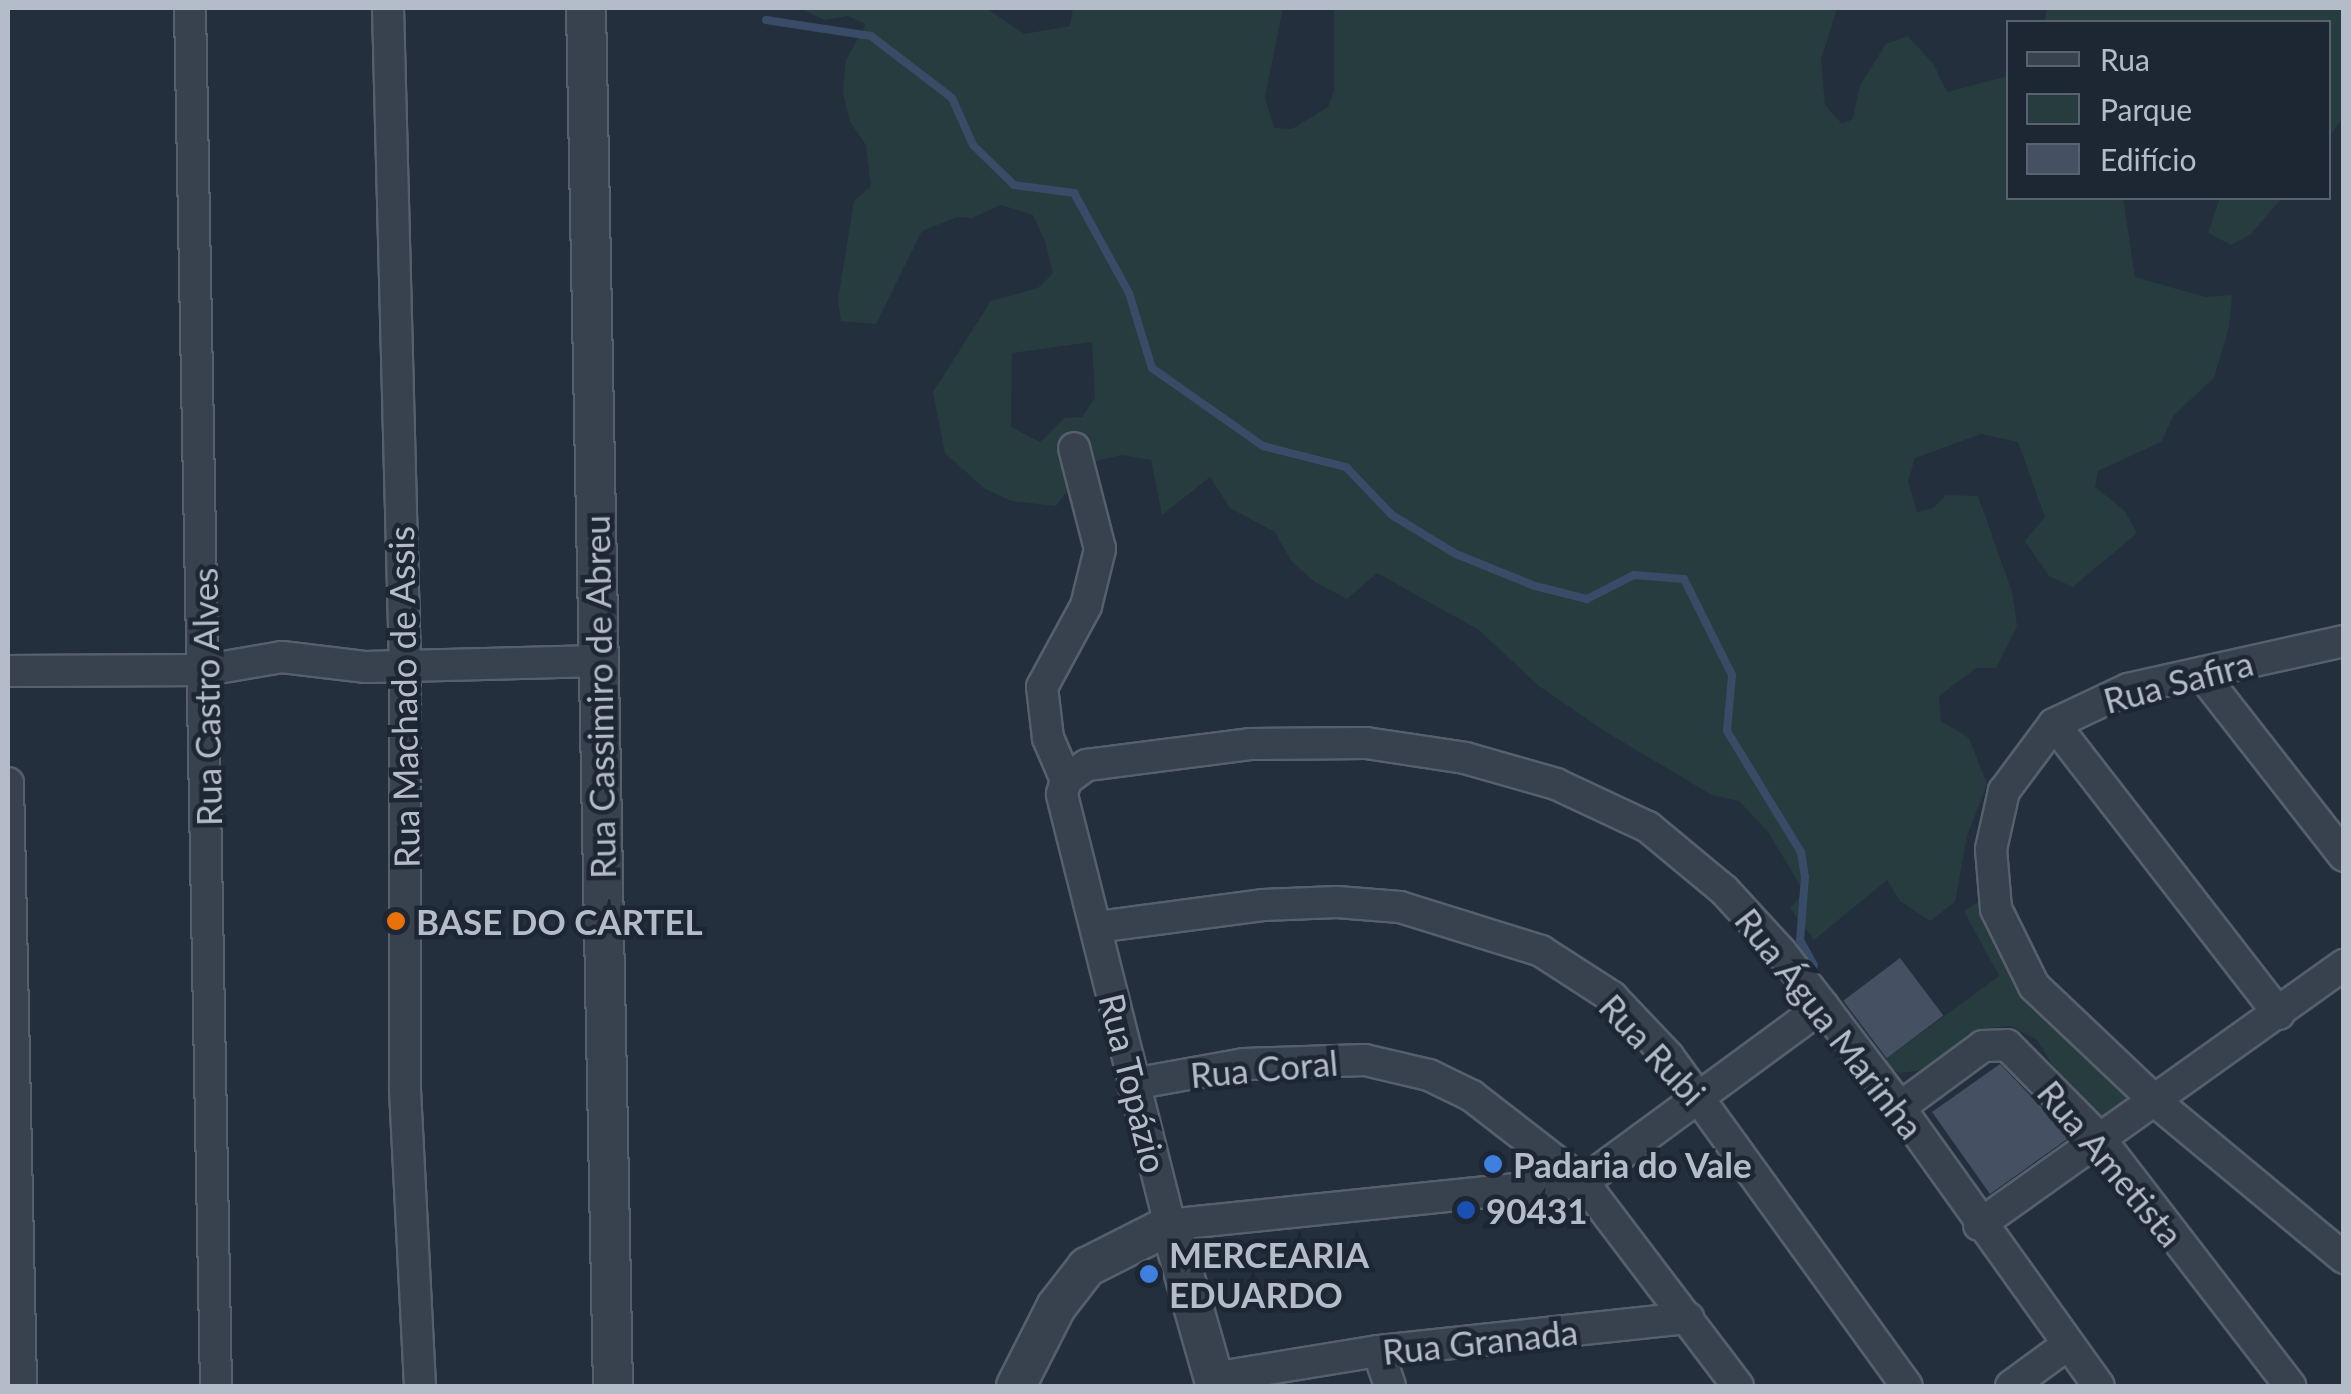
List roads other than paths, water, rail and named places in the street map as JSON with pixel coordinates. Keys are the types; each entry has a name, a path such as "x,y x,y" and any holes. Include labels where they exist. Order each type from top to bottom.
{"street":[{"name":"Rua Castro Alves","path":"190,8 206,670 216,1386"},
{"name":"Rua Machado de Assis","path":"388,8 405,666 405,1090 420,1386"},
{"name":"Rua Cassimiro de Abreu","path":"586,8 613,1386"},
{"path":"1066,780 1048,738 1042,687 1086,606 1100,549 1074,448"},
{"name":"Rua Safira","path":"2344,641 2128,689 2054,724 2026,754 1994,819 1996,909 2034,986 2155,1101 2344,1258"},
{"path":"8,671 206,670 282,657 405,666 598,661"},
{"path":"2200,672 2344,856"},
{"path":"2054,724 2279,1014"},
{"name":"Rua Água Marinha","path":"1066,780 1087,765 1180,753 1366,742 1465,758 1556,784 1648,827 1709,877 1823,1006 2099,1386"},
{"name":"Rua Topázio","path":"1066,780 1061,808 1097,927 1133,1084 1215,1382"},
{"path":"8,783 20,1386"},
{"name":"Rua Rubi","path":"1097,927 1263,904 1337,902 1400,907 1464,924 1541,952 1612,997 1699,1094 1906,1386"},
{"path":"1980,1225 2344,965"},
{"path":"1016,1386 1056,1307 1086,1267 1170,1225 1582,1182 1823,1006"},
{"name":"Rua Ametista","path":"1899,1108 1984,1046 1999,1042 2100,1139 2290,1386"},
{"name":"Rua Coral","path":"1133,1084 1244,1064 1365,1060 1429,1076 1472,1096 1582,1182 1738,1386"},
{"name":"Rua Granada","path":"1215,1382 1378,1351 1688,1318"},
{"path":"2011,1386 2067,1345"},
{"path":"1378,1351 1390,1386"}],"waterway":[{"path":"766,20 871,36 952,98 973,145 1014,185 1074,193 1129,293 1152,368 1263,446 1346,467 1392,515 1456,554 1535,586 1587,599 1634,575 1684,579 1732,675 1727,731 1801,852 1805,877 1800,940 1814,965"}],"place":[{"name":"BASE DO CARTEL","path":"396,921"},
{"name":"Padaria do Vale","path":"1493,1164"},
{"name":"90431","path":"1466,1210"},
{"name":"MERCEARIA EDUARDO","path":"1149,1274"}]}
